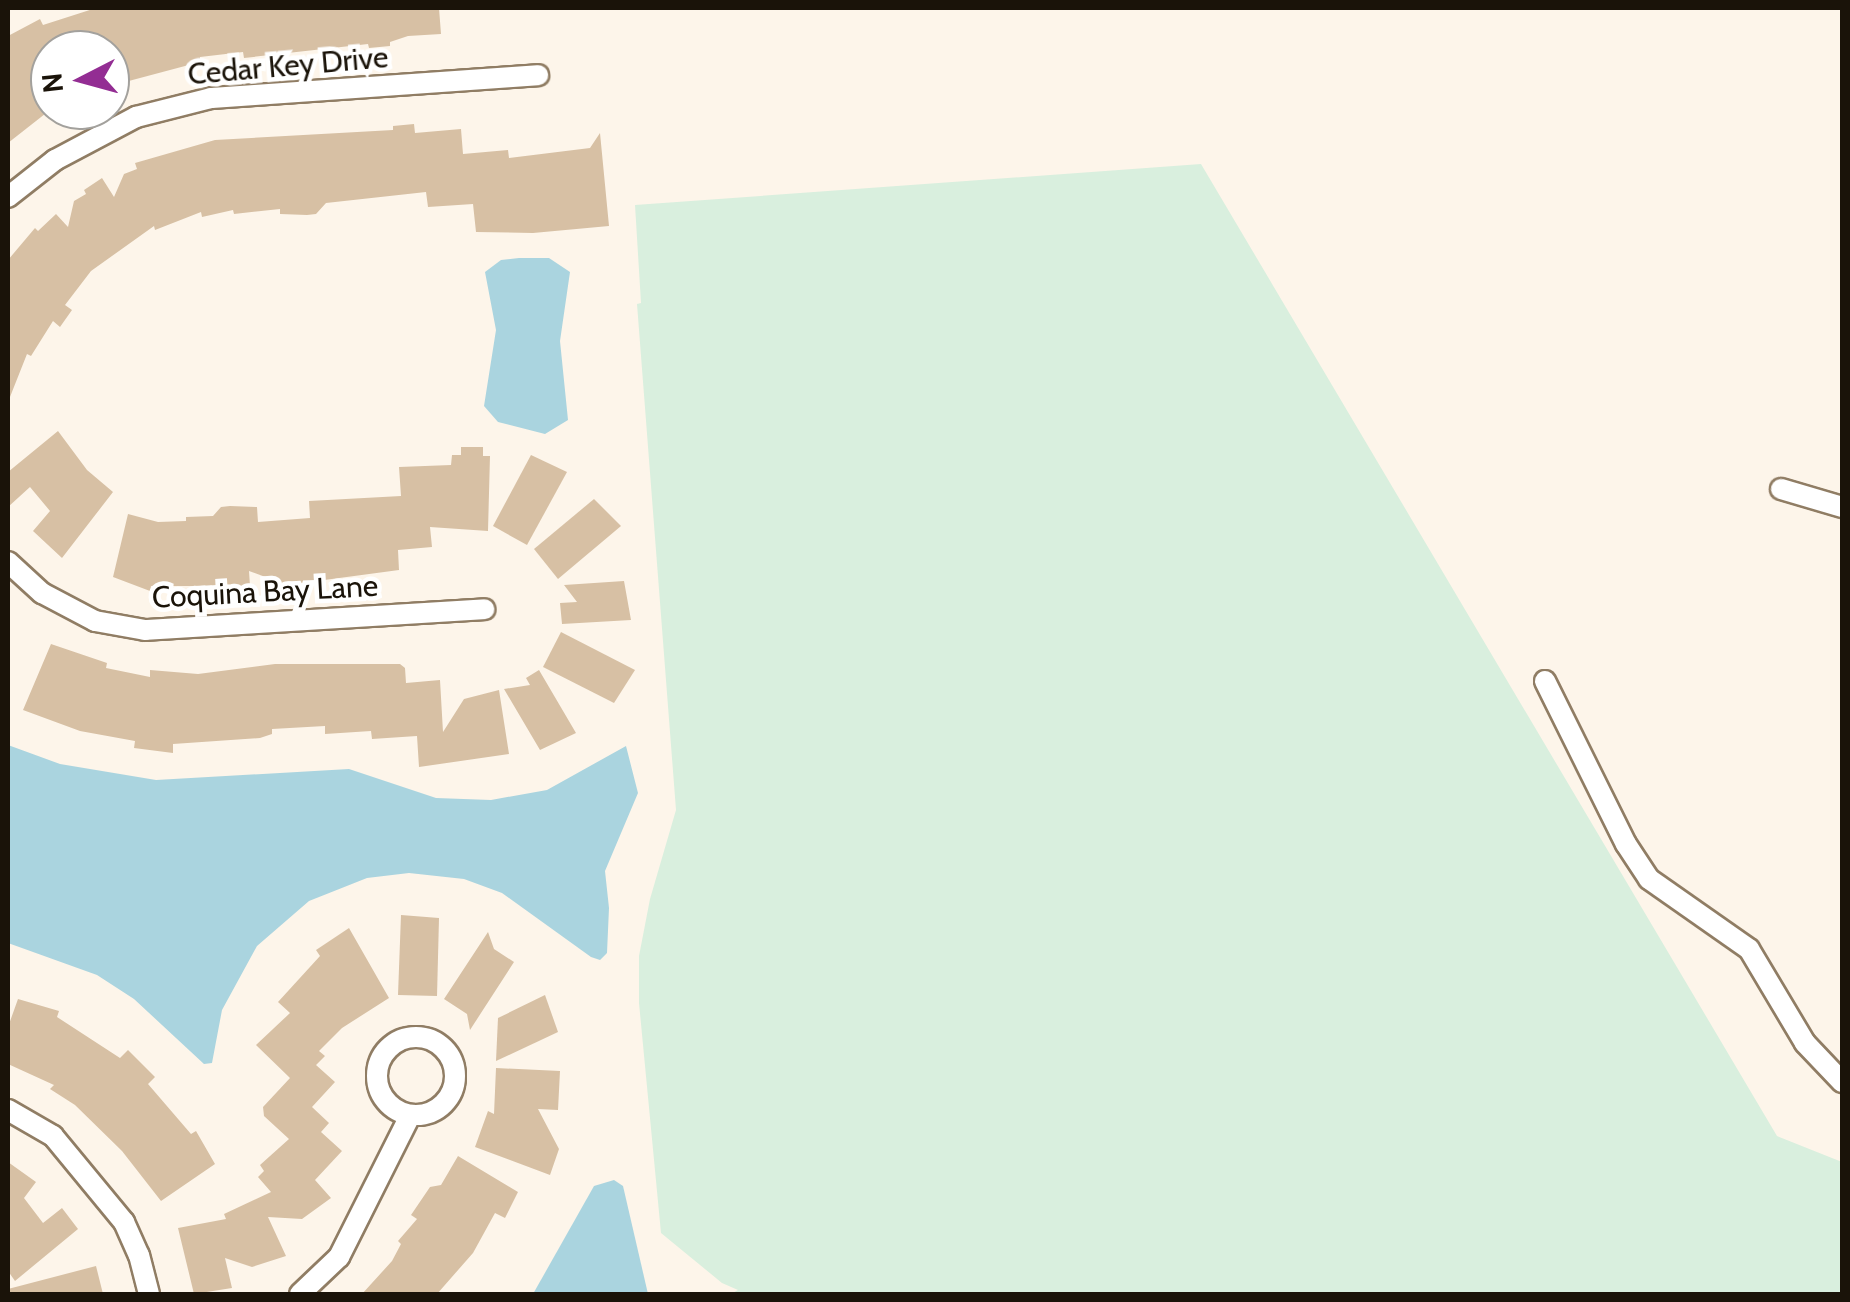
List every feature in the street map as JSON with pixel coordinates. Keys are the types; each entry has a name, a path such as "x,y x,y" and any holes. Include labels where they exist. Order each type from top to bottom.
{"street":[{"name":"Cedar Key Drive","path":"8,197 55,160 136,116 210,98 538,76"},
{"path":"1781,489 1842,507"},
{"name":"Coquina Bay Lane","path":"8,562 42,593 95,622 145,630 484,610"},
{"path":"1545,681 1626,844 1649,878 1750,949 1805,1043 1842,1082"},
{"path":"8,1110 53,1136 124,1222 149,1294"},
{"path":"300,1294 339,1257 410,1116"}],"green space":[{"path":"1201,164 1777,1136 1842,1162 1842,1294 731,1294 738,1290 722,1283 661,1233 639,1003 639,956 650,899 676,810 637,304 641,303 635,205"}],"water":[{"path":"549,258 570,272 560,341 568,420 545,434 498,422 484,406 496,330 485,272 501,260"},
{"path":"8,745 60,764 156,780 349,769 436,798 491,800 547,790 626,746 638,793 605,871 609,908 607,953 600,960 591,957 502,893 464,879 409,873 367,878 309,901 257,946 222,1010 212,1063 204,1064 134,999 97,975 8,943"},
{"path":"614,1180 623,1186 648,1294 533,1294 594,1186"}],"building":[{"path":"96,8 439,8 441,34 408,36 390,42 390,46 369,48 368,44 244,58 243,52 200,57 200,62 130,81 130,30 30,30 30,126 8,143 8,36 40,19 43,25"},
{"path":"414,124 415,133 461,129 463,154 508,150 509,158 590,148 600,133 609,226 533,233 476,232 473,204 428,207 426,192 326,203 316,214 307,215 280,214 280,209 234,214 233,210 202,217 201,212 155,230 154,226 91,271 65,305 72,310 60,327 53,321 31,356 27,354 8,402 8,260 35,228 38,231 56,214 68,227 74,201 86,194 84,190 102,178 114,197 124,174 137,169 135,163 215,140 393,130 393,126"},
{"path":"58,431 87,470 113,492 62,558 33,531 50,511 30,487 8,507 8,472"},
{"path":"461,447 483,447 483,456 490,456 488,531 430,527 432,547 398,550 399,570 287,585 249,571 250,586 151,586 150,591 113,577 128,514 158,522 186,521 186,517 213,516 221,507 230,506 257,507 258,522 310,518 309,501 401,496 399,467 451,465 452,455 461,455"},
{"path":"531,455 567,472 527,545 493,526"},
{"path":"594,499 621,526 558,579 534,549"},
{"path":"624,581 631,620 562,624 560,603 577,602 564,585"},
{"path":"561,632 635,670 614,703 543,667"},
{"path":"51,644 107,663 106,668 150,677 150,670 198,674 275,664 400,664 405,668 406,683 440,680 443,732 464,699 499,690 509,754 419,767 417,736 372,739 371,731 325,734 325,726 272,729 272,734 260,738 173,744 173,753 134,748 135,741 80,731 23,710"},
{"path":"539,670 576,733 540,750 504,689 530,685 526,678"},
{"path":"401,915 439,918 437,996 398,995"},
{"path":"349,928 389,998 342,1028 319,1051 325,1056 316,1065 335,1082 312,1107 329,1123 321,1132 342,1151 315,1180 331,1198 302,1219 268,1217 286,1256 252,1267 225,1258 232,1288 194,1294 178,1228 226,1219 224,1214 271,1192 258,1177 264,1171 260,1165 289,1139 264,1116 263,1107 290,1078 256,1045 290,1013 278,1002 320,956 316,950"},
{"path":"488,932 494,949 514,962 470,1030 467,1014 444,999"},
{"path":"545,995 558,1032 496,1061 498,1018"},
{"path":"18,999 59,1011 57,1017 120,1058 128,1050 155,1077 148,1084 191,1134 196,1131 215,1164 161,1201 122,1151 75,1105 50,1089 54,1085 8,1064 8,1027"},
{"path":"496,1068 560,1071 558,1110 538,1109 559,1149 550,1175 475,1147 488,1111 494,1114"},
{"path":"458,1156 518,1192 505,1218 495,1213 473,1253 437,1294 362,1294 392,1261 401,1244 398,1241 417,1219 411,1215 430,1187 441,1185"},
{"path":"8,1162 36,1182 24,1198 43,1223 62,1208 78,1229 15,1281 8,1271"},
{"path":"96,1266 103,1294 8,1294 8,1289"}]}
